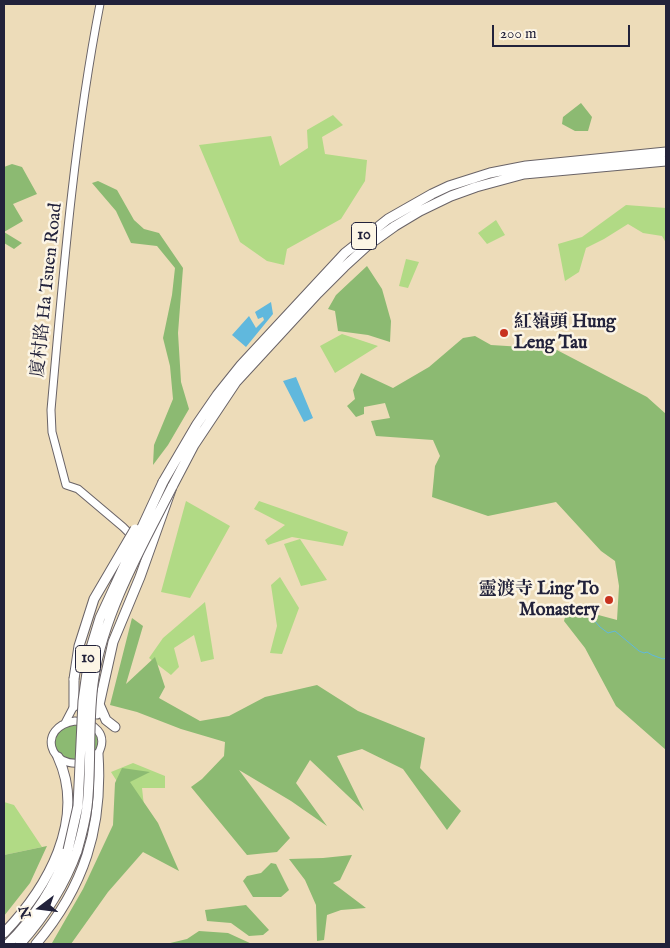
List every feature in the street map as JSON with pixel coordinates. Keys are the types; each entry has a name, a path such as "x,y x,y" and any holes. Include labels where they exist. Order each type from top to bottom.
{"highway":[{"name":"10","path":"8,944 28,922 45,898 73,850 79,800 85,678 90,651 100,618 163,482 197,424 241,365 345,253 388,218 415,202 449,186 490,173 536,164 666,152"},
{"name":"10","path":"20,944 41,919 66,879 73,850 88,805 94,679 99,652 109,619 140,550 194,445 236,382 318,293 367,246 420,211 451,196 524,174 666,161"},
{"path":"74,706 74,680 79,646 94,599 163,482"},
{"path":"97,714 114,642 138,585 172,487"},
{"path":"99,704 106,720 115,727"},
{"path":"36,944 65,905 86,860 98,806 98,754"},
{"path":"4,933 27,908 40,889 60,844 66,820 68,800 63,768 58,757"}],"street":[{"name":"廈村路 Ha Tsuen Road","path":"91,678 96,648 106,612 139,543 78,489 66,485 52,432 52,401 75,170 88,62 100,4"},
{"path":"65,723 91,678"},
{"path":"91,678 97,714 95,726"},
{"path":"82,721 95,726 99,732 101,742 98,754 92,760 70,762 58,757 52,748 52,737 56,729 65,723 82,721"}],"green space":[{"path":"581,103 592,117 588,131 575,131 562,124 563,117"},
{"path":"333,115 343,125 322,137 325,154 367,160 365,181 341,219 287,249 284,265 267,261 240,242 199,145 271,136 280,166 308,148 307,130"},
{"path":"12,164 22,167 37,194 13,204 23,221 4,232 4,167"},
{"path":"98,181 117,190 134,220 144,229 159,233 183,268 178,333 181,382 189,409 168,445 153,465 154,445 173,399 170,366 163,338 172,295 175,268 157,246 131,243 116,211 92,183"},
{"path":"626,205 666,208 666,243 662,236 643,233 628,224 586,248 579,272 565,281 558,244 582,237"},
{"path":"496,220 505,235 487,244 478,233"},
{"path":"4,232 22,243 14,249 4,243"},
{"path":"406,259 419,262 408,288 399,286"},
{"path":"367,266 382,289 391,321 390,342 368,335 338,331 335,311 328,309 336,295"},
{"path":"342,334 378,346 335,373 320,346"},
{"path":"475,336 491,345 555,349 647,397 666,414 666,750 616,706 585,648 564,621 567,610 591,613 617,620 619,586 615,561 601,551 556,502 488,516 432,497 435,466 440,456 433,440 376,436 371,421 390,418 385,403 364,407 364,414 356,417 347,406 355,399 353,390 361,373 393,388 429,367 463,338"},
{"path":"186,501 230,526 190,598 161,592"},
{"path":"259,501 348,532 343,546 292,537 268,545 265,540 285,525 254,509"},
{"path":"300,539 327,580 301,586 284,544"},
{"path":"280,577 299,608 282,654 270,653 277,626 271,585"},
{"path":"205,602 214,659 201,662 194,635 174,648 179,667 171,675 149,658 163,638"},
{"path":"132,618 143,626 126,684 155,657 165,687 159,698 200,721 229,716 265,697 317,685 358,711 425,738 420,768 461,811 447,830 403,769 362,749 337,756 364,811 310,760 296,783 327,826 291,801 239,770 290,838 277,852 247,855 191,787 202,779 224,756 225,742 181,729 137,712 110,705"},
{"path":"69,725 86,726 95,732 98,743 95,751 89,757 71,759 57,751 55,743 57,734"},
{"path":"133,763 165,776 165,788 142,788 144,806 118,783 111,772"},
{"path":"122,768 150,772 130,782 158,823 179,871 143,852 108,892 71,944 53,944 83,889 113,825 115,783"},
{"path":"4,802 14,805 42,847 4,855"},
{"path":"47,846 30,883 4,916 4,855"},
{"path":"352,855 340,880 333,883 366,908 341,910 327,915 324,940 317,941 316,905 305,880 289,859"},
{"path":"271,863 276,864 289,890 281,897 253,897 243,881 247,876 261,873"},
{"path":"246,905 269,930 263,935 249,936 231,923 207,921 205,910"},
{"path":"199,931 228,933 252,944 166,944 187,939"}],"water":[{"path":"271,302 273,314 246,347 232,335 249,316 256,328 264,320 263,317 258,319 255,312"},
{"path":"296,377 313,418 304,422 283,381"}],"waterway":[{"path":"586,611 608,633 615,631 639,651 647,652 663,659 666,658"}],"place":[{"name":"紅嶺頭 Hung Leng Tau","path":"504,333"},
{"name":"靈渡寺 Ling To Monastery","path":"609,600"}]}
